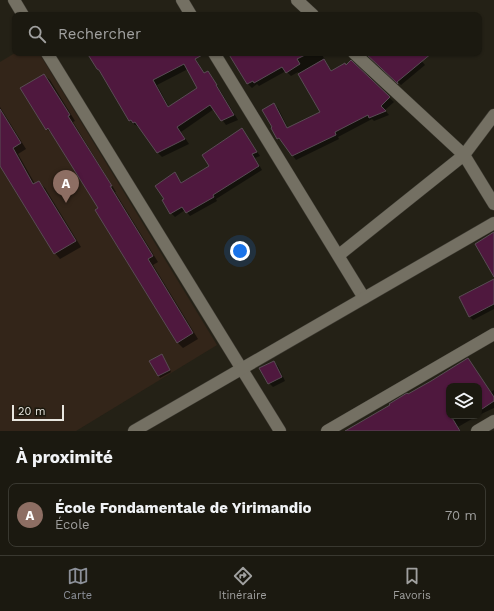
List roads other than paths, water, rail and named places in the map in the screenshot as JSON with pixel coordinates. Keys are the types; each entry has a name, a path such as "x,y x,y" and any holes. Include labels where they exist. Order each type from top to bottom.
{"street":[{"path":"14,0 21,12"},
{"path":"182,0 189,12"},
{"path":"297,0 310,12"},
{"path":"49,56 280,431"},
{"path":"216,56 364,298"},
{"path":"357,56 464,154 494,204"},
{"path":"338,255 464,154 494,115"},
{"path":"134,431 494,223"},
{"path":"327,431 494,334"},
{"path":"477,431 494,421"}],"place":[{"name":"École Fondamentale de Yirimandio","path":"66,203"}]}
